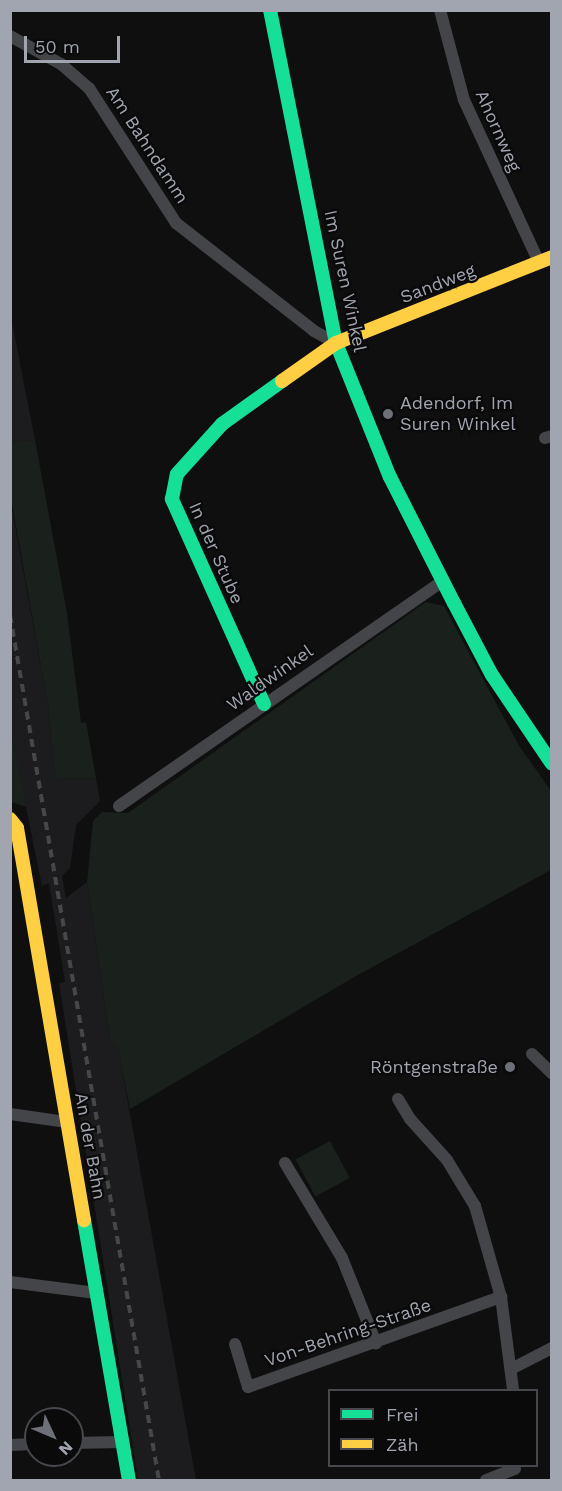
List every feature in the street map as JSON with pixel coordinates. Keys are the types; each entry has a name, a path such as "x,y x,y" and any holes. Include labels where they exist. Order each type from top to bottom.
{"street":[{"name":"Im Suren Winkel","path":"270,10 336,343 390,477 443,581 492,675 552,764"},
{"name":"Ahornweg","path":"440,10 464,100 545,259"},
{"name":"Am Bahndamm","path":"10,36 75,73 89,88 177,223 314,331 336,343"},
{"name":"Sandweg","path":"336,343 545,259"},
{"name":"In der Stube","path":"264,704 172,499 172,483 222,424 336,343"},
{"name":"Waldwinkel","path":"119,806 443,581"},
{"name":"An der Bahn","path":"10,819 17,828 129,1480"},
{"path":"531,1054 552,1073"},
{"path":"398,1099 410,1119 447,1160 475,1206 501,1297 513,1368 513,1389"},
{"path":"10,1114 67,1122"},
{"path":"285,1163 342,1258 376,1343"},
{"path":"10,1282 96,1293"},
{"name":"Von-Behring-Straße","path":"235,1344 248,1387 501,1297"},
{"path":"513,1368 552,1348"},
{"path":"84,1443 122,1442"},
{"path":"486,1480 515,1472"}],"shaded area":[{"path":"10,312 35,440 11,443 10,443"},
{"path":"35,440 67,613 81,723 86,722 96,778 55,779 48,706 11,498 11,443"},
{"path":"10,498 48,706 55,779 96,778 100,801 76,825 70,868 62,876 66,898 87,882 110,1040 118,1047 196,1480 138,1480 59,983 65,982 49,883 42,886 11,734"},
{"path":"426,602 444,606 518,744 551,791 551,870 356,976 130,1109 118,1048 110,1040 87,882 93,821 102,812 128,813"},
{"path":"11,734 27,807 11,802"},
{"path":"330,1141 350,1178 315,1196 296,1159"}],"railway":[{"path":"10,615 159,1480"}],"traffic: fast":[{"path":"270,10 336,343 390,477 454,603 492,675 552,764"},
{"path":"264,704 172,499 177,474 222,424 282,381"},
{"path":"84,1220 129,1480"}],"traffic: slow":[{"path":"282,381 336,343 552,257"},
{"path":"10,819 17,828 84,1220"}],"place":[{"name":"Adendorf, Im Suren Winkel","path":"388,414"},
{"name":"Röntgenstraße","path":"510,1067"}]}
